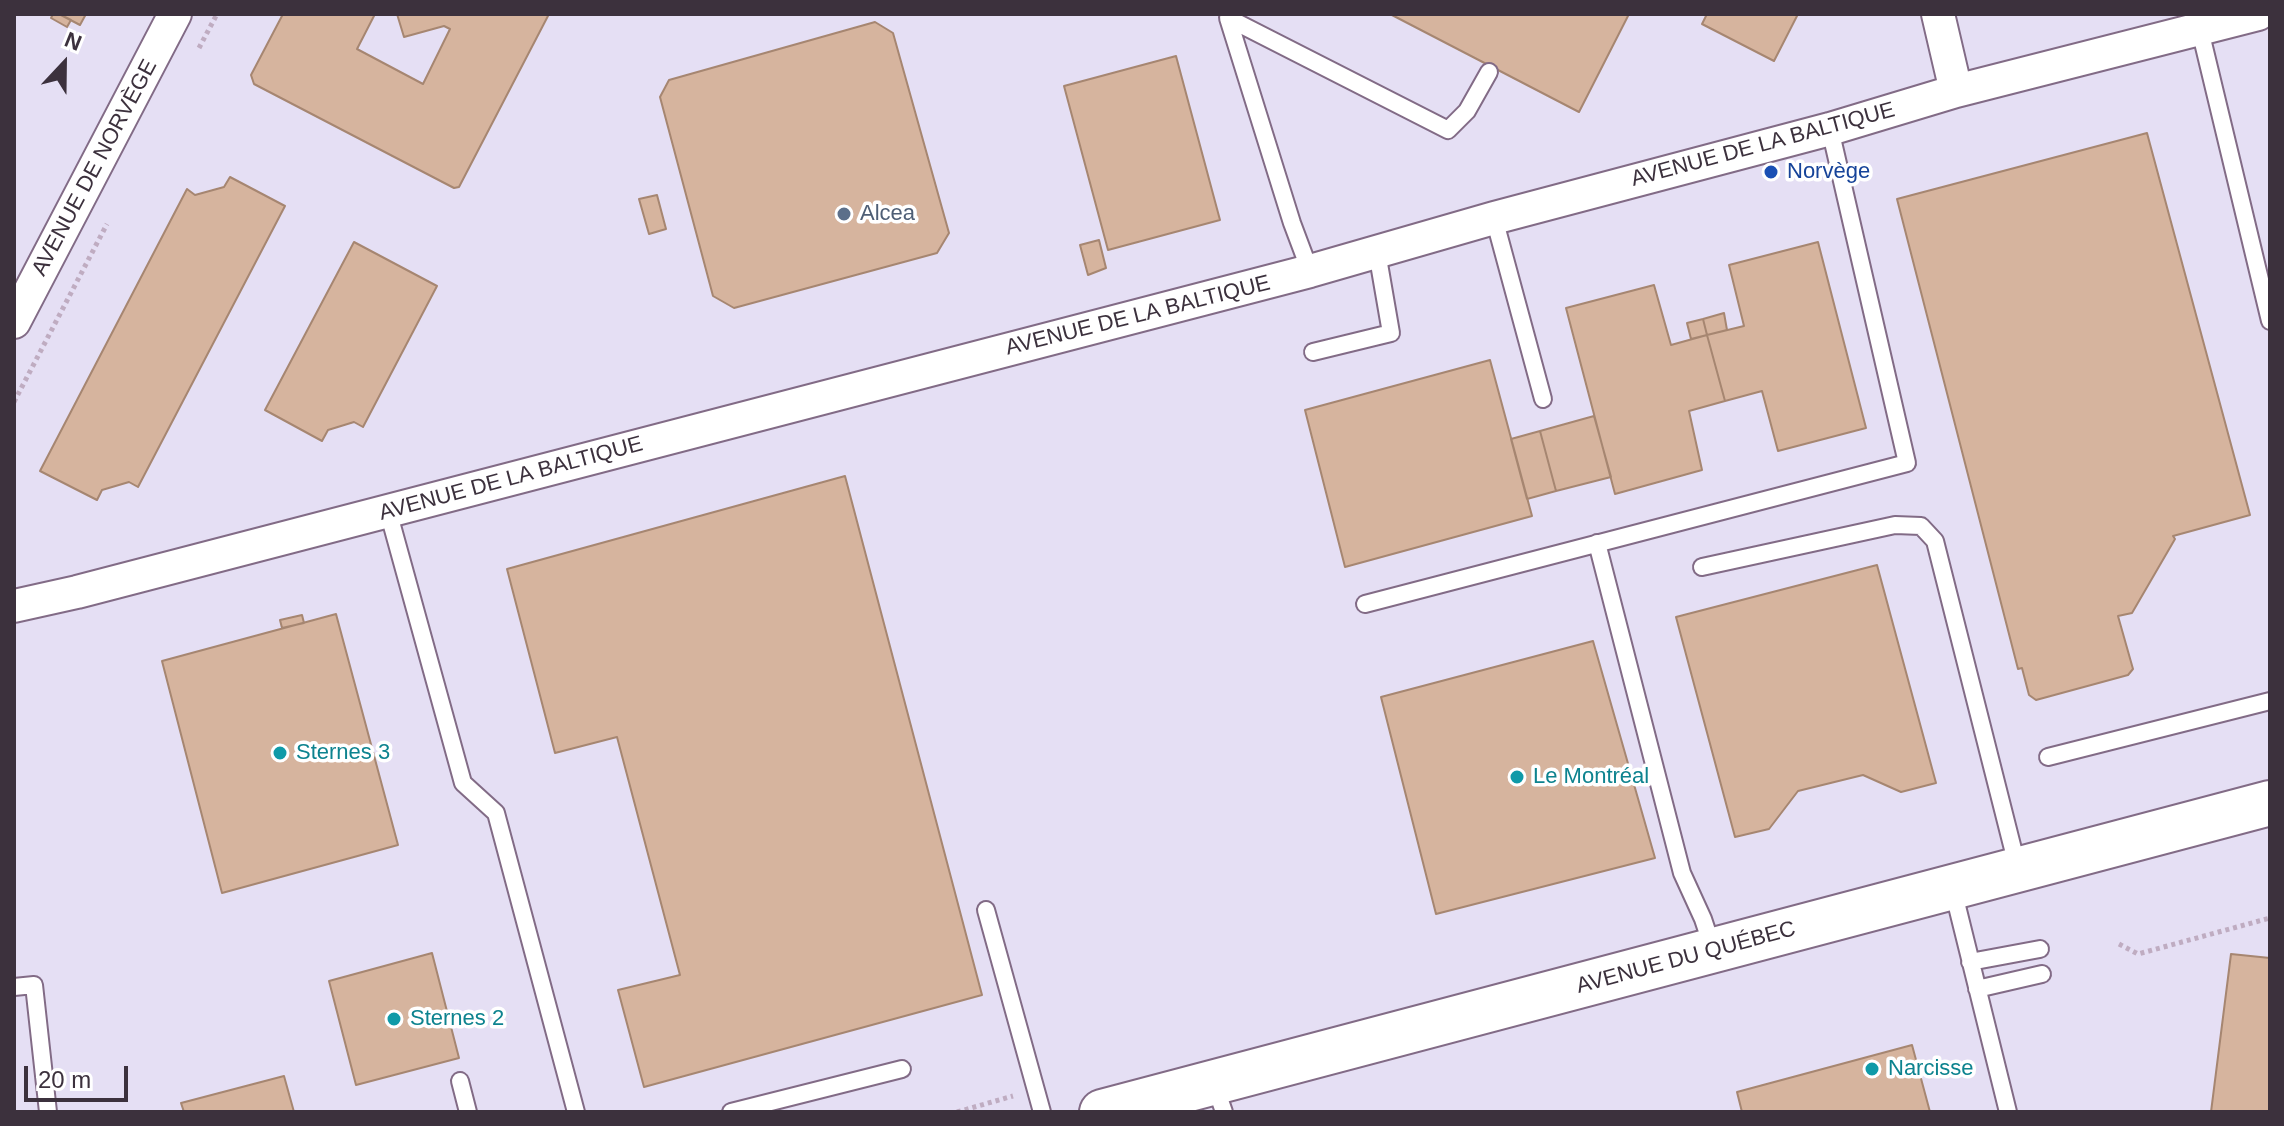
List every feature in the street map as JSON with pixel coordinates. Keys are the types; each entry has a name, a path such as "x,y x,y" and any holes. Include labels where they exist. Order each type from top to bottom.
{"street":[{"name":"AVENUE DE NORVÈGE","path":"14,322 175,14"},
{"path":"1938,14 1956,91"},
{"name":"AVENUE DE LA BALTIQUE","path":"14,606 1310,271 1494,218 1830,129 1956,91 2258,14"},
{"name":"AVENUE DU QUÉBEC","path":"1102,1112 1219,1097 1714,951 2270,803"}],"lane":[{"path":"1223,15 1448,130 1467,111 1489,72"},
{"path":"1223,15 1310,271"},
{"path":"2200,30 2270,321"},
{"path":"1365,604 1907,463 1830,129"},
{"path":"1494,218 1543,399"},
{"path":"1313,352 1391,333 1377,252"},
{"path":"388,511 463,783 496,813 576,1112"},
{"path":"1702,567 1895,525 1921,526 1935,541 2019,871"},
{"path":"1597,543 1682,873 1714,951"},
{"path":"2048,757 2270,701"},
{"path":"1952,888 2008,1112"},
{"path":"986,910 1042,1112"},
{"path":"1970,962 2040,949"},
{"path":"1977,989 2042,974"},
{"path":"14,987 34,985 48,1112"},
{"path":"731,1112 902,1069"},
{"path":"460,1081 468,1112"}],"path":[{"path":"192,60 217,14"},
{"path":"14,402 107,223"},
{"path":"2119,944 2138,954 2270,918"}],"shaded area":[{"path":"14,14 2270,14 2270,1112 14,1112"}],"building":[{"path":"53,14 71,20 67,27 51,18"},
{"path":"59,14 86,14 80,25"},
{"path":"283,14 375,14 357,49 423,84 450,29 444,26 404,37 397,14 549,14 459,187 454,188 254,84 251,75"},
{"path":"1390,14 1629,14 1579,112"},
{"path":"1707,14 1798,14 1774,61 1702,24"},
{"path":"875,22 893,33 949,233 937,253 734,308 713,296 660,97 669,80"},
{"path":"1176,56 1220,220 1108,250 1064,86"},
{"path":"2147,133 2250,515 2173,536 2175,539 2132,613 2118,616 2133,669 2128,675 2036,700 2029,695 2022,668 2018,669 1897,199"},
{"path":"230,177 285,206 138,487 129,482 102,490 97,500 40,471 187,189 195,195 224,187"},
{"path":"657,195 666,229 649,234 639,199"},
{"path":"1099,240 1106,268 1088,275 1080,245"},
{"path":"354,242 437,286 363,427 354,422 328,430 322,441 265,410"},
{"path":"1818,242 1866,428 1778,451 1762,391 1725,401 1707,335 1744,326 1729,265"},
{"path":"1654,285 1671,345 1707,335 1725,401 1689,411 1702,470 1615,494 1566,308"},
{"path":"1724,313 1727,330 1707,335 1703,319"},
{"path":"1703,319 1707,335 1691,339 1687,323"},
{"path":"1490,360 1532,516 1345,567 1305,410"},
{"path":"1594,416 1611,477 1556,491 1540,431"},
{"path":"1540,431 1556,491 1527,499 1511,439"},
{"path":"845,476 982,995 644,1087 618,990 680,975 617,737 555,753 507,569"},
{"path":"1877,565 1936,783 1901,792 1863,775 1798,791 1769,829 1735,837 1676,617"},
{"name":"Sternes 3","path":"336,614 398,845 222,893 162,661"},
{"path":"302,615 304,623 282,628 280,620"},
{"name":"Le Montréal","path":"1593,641 1655,858 1436,914 1381,697"},
{"name":"Sternes 2","path":"432,953 459,1058 356,1085 329,981"},
{"path":"2231,954 2270,958 2270,1112 2211,1112"},
{"name":"Narcisse","path":"1912,1045 1930,1112 1742,1112 1737,1092"},
{"path":"284,1076 294,1112 184,1112 181,1103"}],"place":[{"name":"Norvège","path":"1771,172"},
{"name":"Alcea","path":"844,214"},
{"name":"Sternes 3","path":"280,753"},
{"name":"Le Montréal","path":"1517,777"},
{"name":"Sternes 2","path":"394,1019"},
{"name":"Narcisse","path":"1872,1069"}]}
